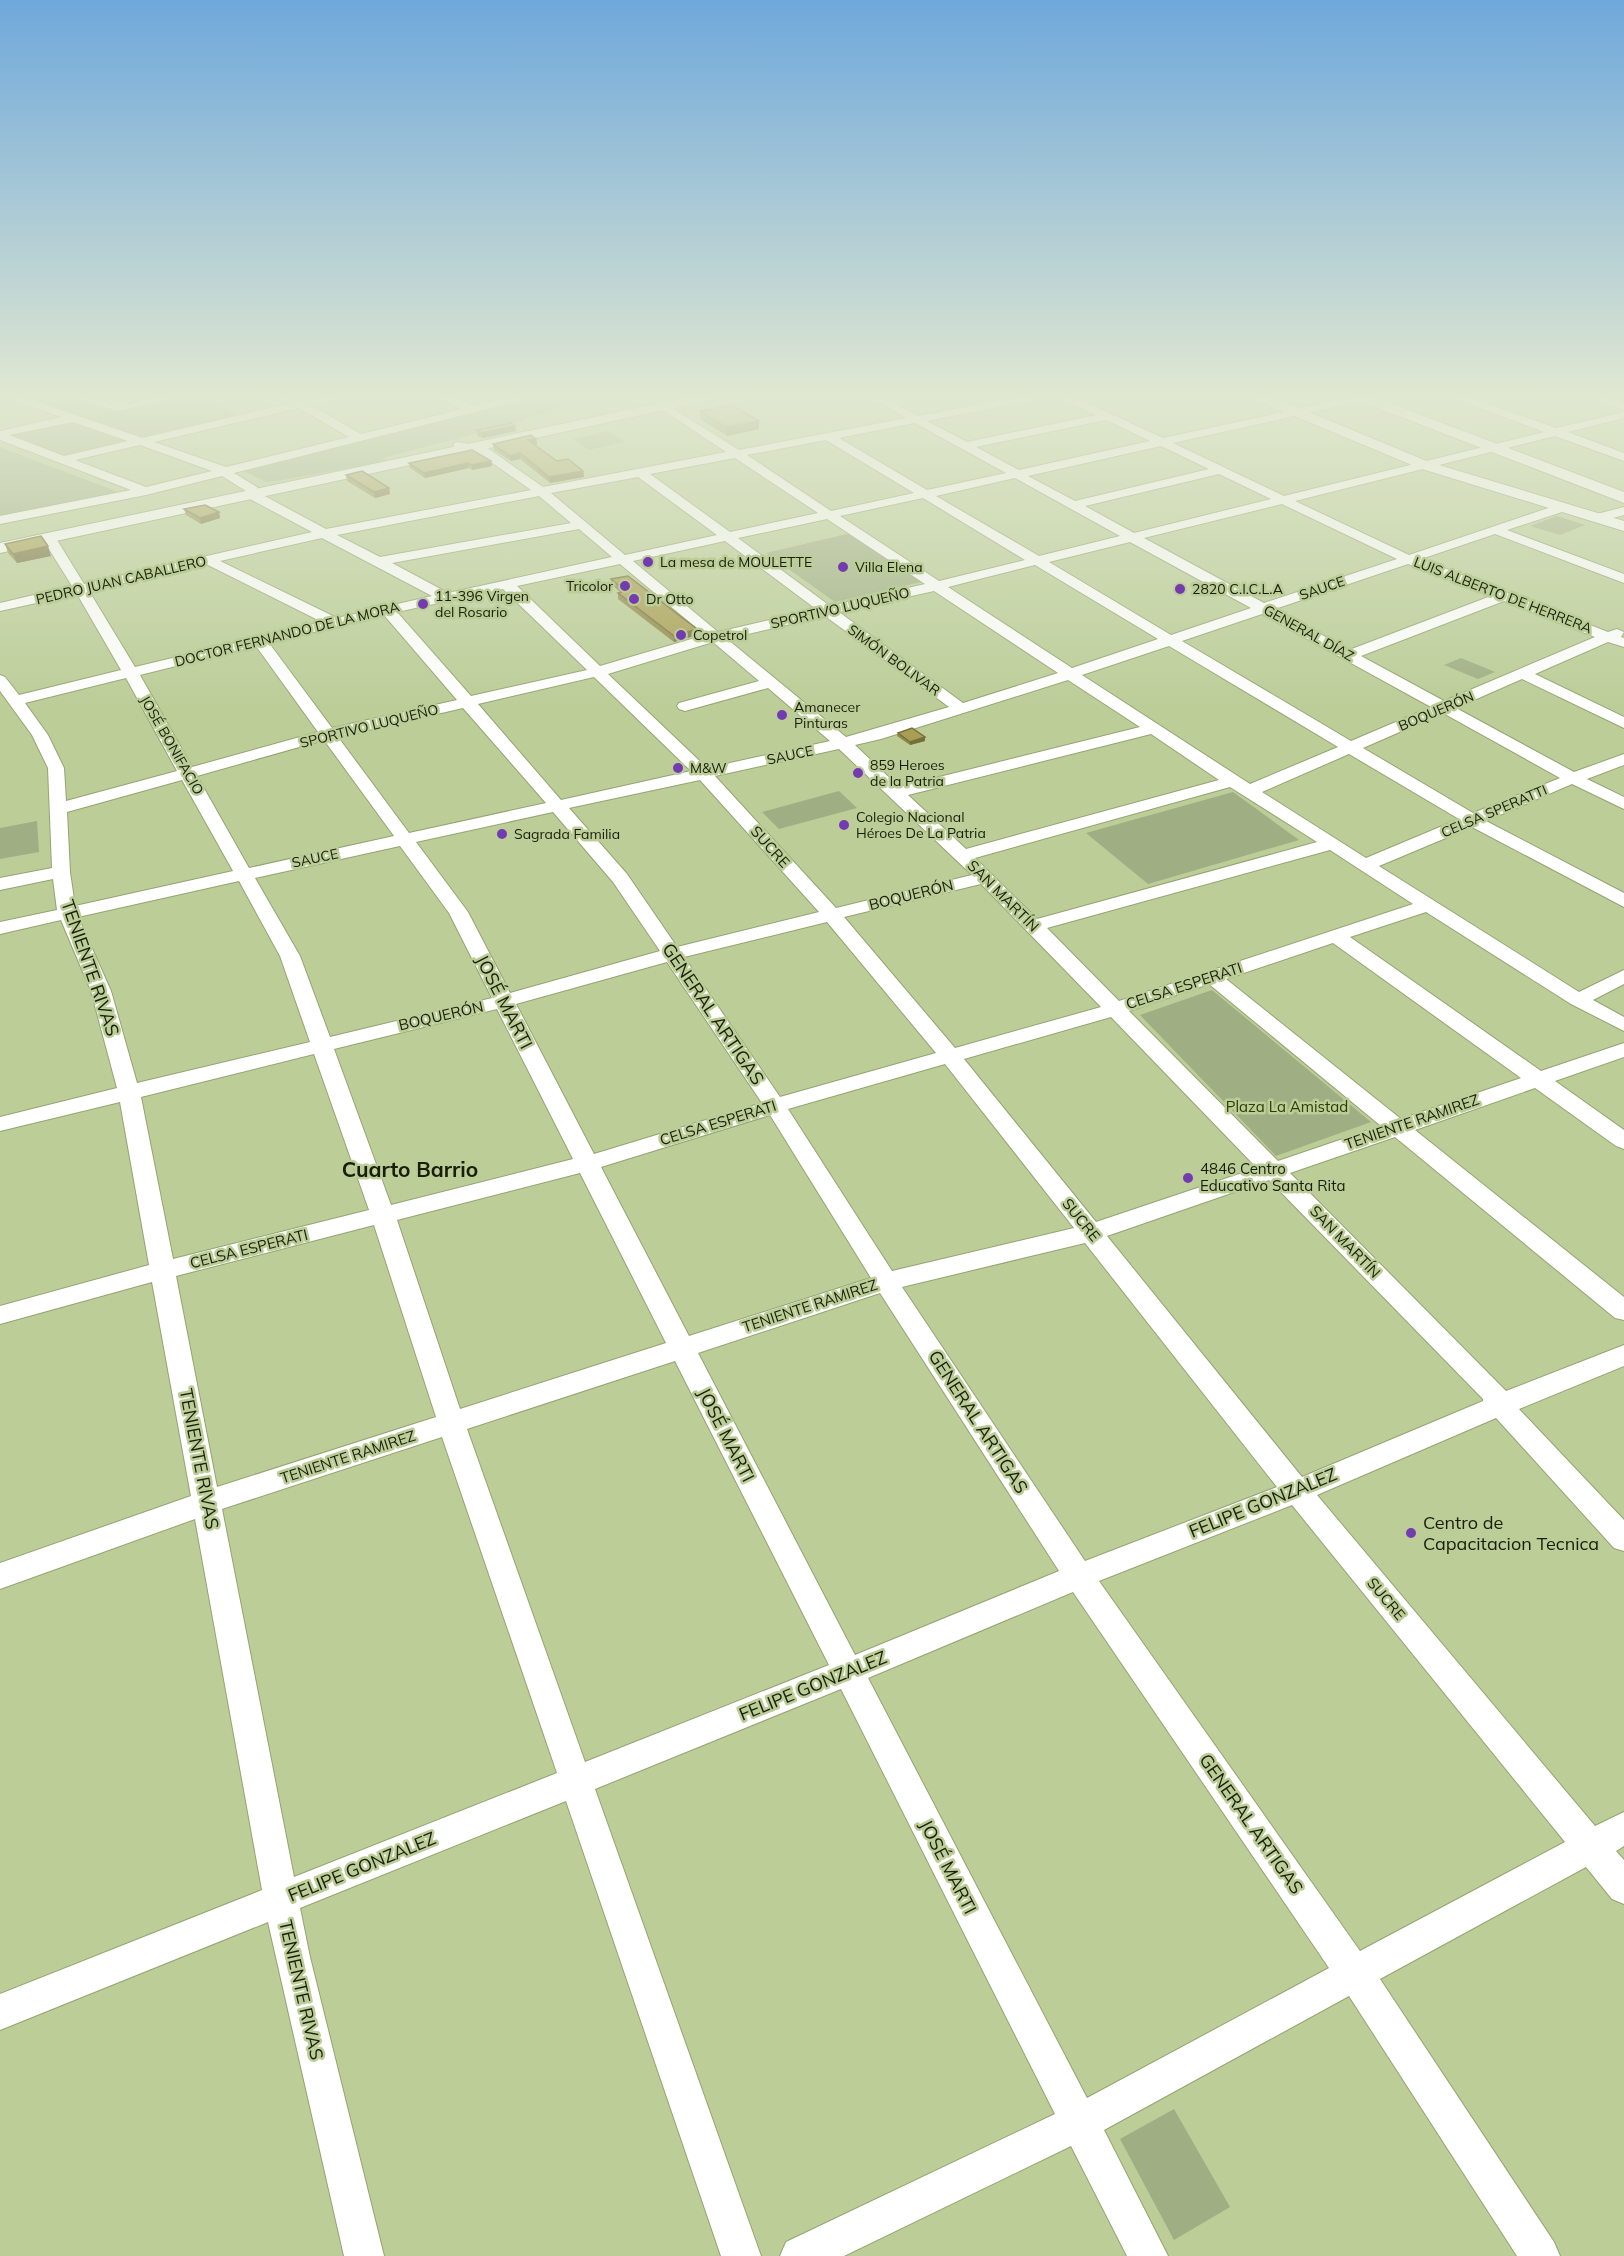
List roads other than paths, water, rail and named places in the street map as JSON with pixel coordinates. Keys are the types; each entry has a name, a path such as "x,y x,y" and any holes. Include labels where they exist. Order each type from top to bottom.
{"main road":[{"path":"0,543 220,498"},
{"path":"0,548 224,498"},
{"path":"1532,498 1624,526"}],"street":[{"path":"0,520 109,498"},
{"path":"268,498 377,562 445,597"},
{"name":"PEDRO JUAN CABALLERO","path":"0,607 325,533 509,498"},
{"name":"SAN MARTÍN","path":"549,498 844,744 985,877 1487,1388 1624,1539"},
{"name":"SIMÓN BOLIVAR","path":"675,498 961,709"},
{"path":"804,498 1237,783 1578,1000 1624,1025"},
{"name":"DOCTOR FERNANDO DE LA MORA","path":"15,701 334,622 505,583 905,498"},
{"path":"933,498 1472,820 1624,901"},
{"name":"GENERAL DÍAZ","path":"1063,498 1572,778 1624,804"},
{"path":"1075,505 1103,498"},
{"name":"LUIS ALBERTO DE HERRERA","path":"1279,498 1408,559 1619,637"},
{"name":"SPORTIVO LUQUEÑO","path":"58,809 328,734 597,672 714,637 936,586 1037,559 1290,498"},
{"name":"SAUCE","path":"0,928 844,744 1070,674 1560,507"},
{"path":"1598,518 1624,511"},
{"path":"377,562 581,525"},
{"path":"1495,530 1624,579"},
{"name":"JOSÉ BONIFACIO","path":"49,538 81,588 290,956 383,1215 450,1423 741,2256"},
{"path":"208,560 334,622"},
{"name":"SUCRE","path":"505,583 704,774 832,915 949,1055 1297,1491 1624,1887"},
{"path":"1349,655 1505,596"},
{"name":"GENERAL ARTIGAS","path":"387,610 559,805 620,878 775,1106 886,1282 1079,1575 1355,1974 1540,2256"},
{"name":"BOQUERÓN","path":"963,856 1237,783 1350,747 1522,674 1619,637"},
{"name":"JOSÉ MARTI","path":"260,640 459,912 586,1164 1148,2256"},
{"path":"1522,674 1624,723"},
{"name":"TENIENTE RIVAS","path":"0,680 40,735 56,768 61,872 67,913 101,992 129,1093 208,1502 292,1957 364,2256"},
{"path":"685,706 770,683"},
{"path":"896,793 1153,729"},
{"name":"CELSA SPERATTI","path":"1365,865 1572,778 1624,759"},
{"path":"1034,926 1332,844"},
{"path":"0,884 61,872"},
{"name":"BOQUERÓN","path":"0,1124 503,1001 673,954 985,877"},
{"name":"CELSA ESPERATI","path":"0,1315 163,1270 586,1164 949,1055 1115,1009 1428,905"},
{"path":"1336,936 1624,1141"},
{"path":"1578,1000 1624,976"},
{"path":"1212,977 1624,1311"},
{"name":"TENIENTE RAMIREZ","path":"0,1576 208,1502 886,1282 1091,1233 1624,1050"},
{"name":"FELIPE GONZALEZ","path":"0,2012 848,1672 1079,1575 1297,1491 1624,1355"},
{"path":"800,2256 1078,2123 1624,1828"}],"place":[{"name":"La mesa de MOULETTE","path":"648,562"},
{"name":"Villa Elena","path":"843,567"},
{"name":"Tricolor","path":"625,586"},
{"name":"2820 C.I.C.L.A","path":"1180,589"},
{"name":"Dr Otto","path":"634,599"},
{"name":"11-396 Virgen del Rosario","path":"423,604"},
{"name":"Copetrol","path":"681,635"},
{"name":"Amanecer Pinturas","path":"782,715"},
{"name":"M&W","path":"678,768"},
{"name":"859 Heroes de la Patria","path":"858,773"},
{"name":"Colegio Nacional Héroes De La Patria","path":"844,825"},
{"name":"Sagrada Familia","path":"502,834"},
{"name":"4846 Centro Educativo Santa Rita","path":"1188,1178"},
{"name":"Centro de Capacitacion Tecnica","path":"1411,1533"}],"district":[{"name":"Cuarto Barrio","path":"410,1170"}],"park label":[{"name":"Plaza La Amistad","path":"1287,1107"}]}
